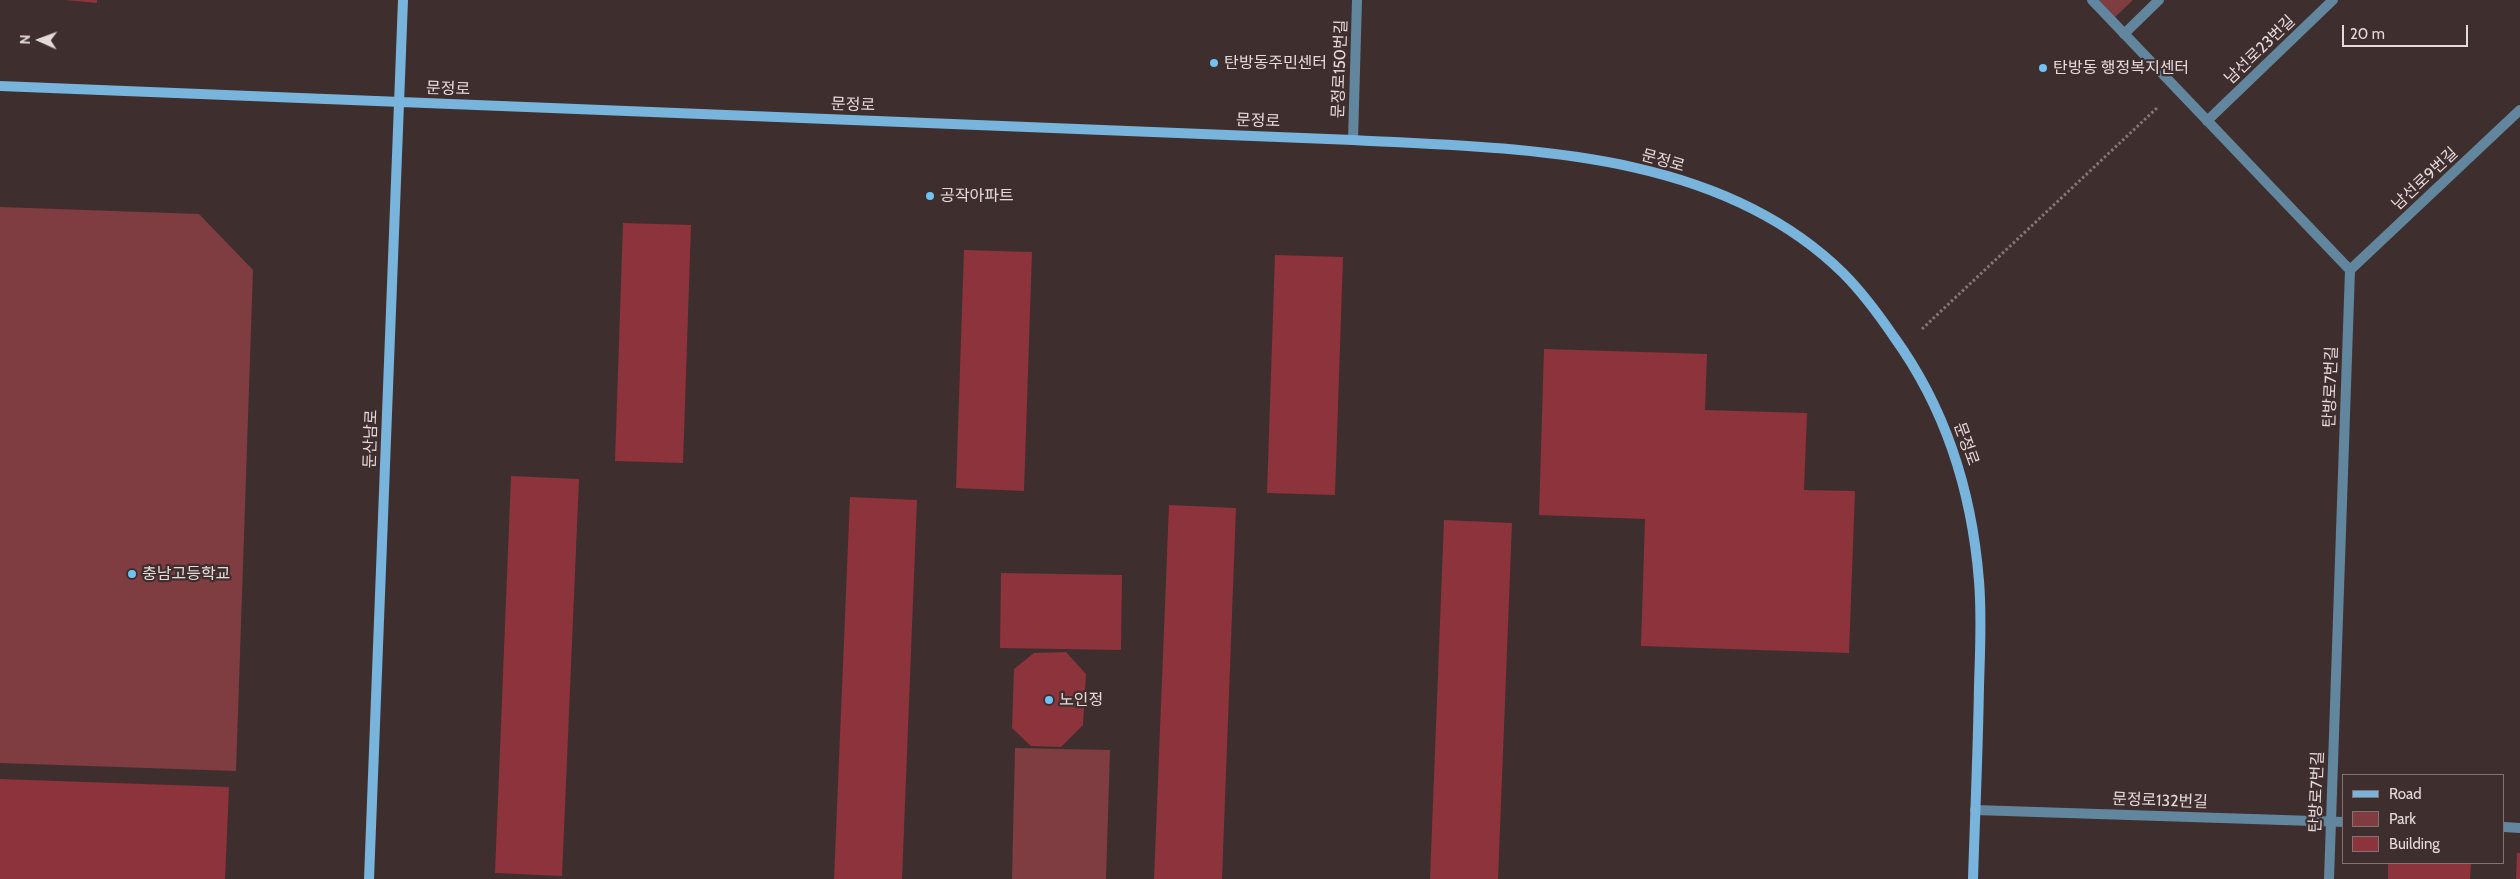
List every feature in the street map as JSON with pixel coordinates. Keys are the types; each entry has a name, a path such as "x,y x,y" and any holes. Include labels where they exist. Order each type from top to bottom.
{"main road":[{"name":"둔산남로","path":"369,879 403,0"},
{"name":"문정로","path":"0,86 1353,140 1563,154 1620,164 1718,194 1760,213 1799,238 1842,273 1878,314 1902,347 1929,391 1946,432 1963,479 1973,533 1979,582 1980,624 1973,879"}],"street":[{"name":"문정로150번길","path":"1353,140 1357,0"},
{"path":"2092,0 2350,270"},
{"path":"2124,34 2159,0"},
{"name":"남선로23번길","path":"2207,121 2333,0"},
{"name":"남선로9번길","path":"2350,270 2520,110"},
{"name":"탄방로7번길","path":"2330,879 2350,270"},
{"name":"문정로132번길","path":"1975,810 2342,822"},
{"path":"2505,827 2520,828"}],"path":[{"path":"1902,347 2176,90"}],"green space":[{"path":"2099,0 2133,0 2115,17"},
{"name":"충남고등학교","path":"0,207 199,214 253,270 236,771 0,763"},
{"path":"1015,748 1110,750 1106,879 1012,879"}],"building":[{"path":"65,0 97,0 97,3"},
{"path":"623,223 691,225 683,463 615,461"},
{"path":"964,250 1032,252 1024,491 956,488"},
{"path":"1275,255 1343,257 1335,495 1267,493"},
{"path":"1544,349 1707,354 1705,410 1807,413 1804,490 1855,491 1849,653 1641,646 1645,519 1539,515"},
{"path":"511,476 579,479 562,876 495,873"},
{"path":"850,497 917,500 902,879 834,879"},
{"path":"1169,505 1236,508 1222,879 1154,879"},
{"path":"1444,520 1512,523 1498,879 1430,879"},
{"path":"1001,573 1122,575 1121,650 1000,648"},
{"name":"노인정","path":"1066,652 1086,674 1083,725 1061,747 1031,746 1012,728 1014,669 1034,653"},
{"path":"0,779 229,787 225,879 0,879"},
{"path":"2517,853 2520,853 2520,879 2516,879"},
{"path":"2388,864 2471,864 2470,879 2388,879"}],"place":[{"name":"탄방동주민센터","path":"1214,63"},
{"name":"탄방동 행정복지센터","path":"2043,68"},
{"name":"공작아파트","path":"930,196"},
{"name":"충남고등학교","path":"132,574"},
{"name":"노인정","path":"1049,700"}]}
